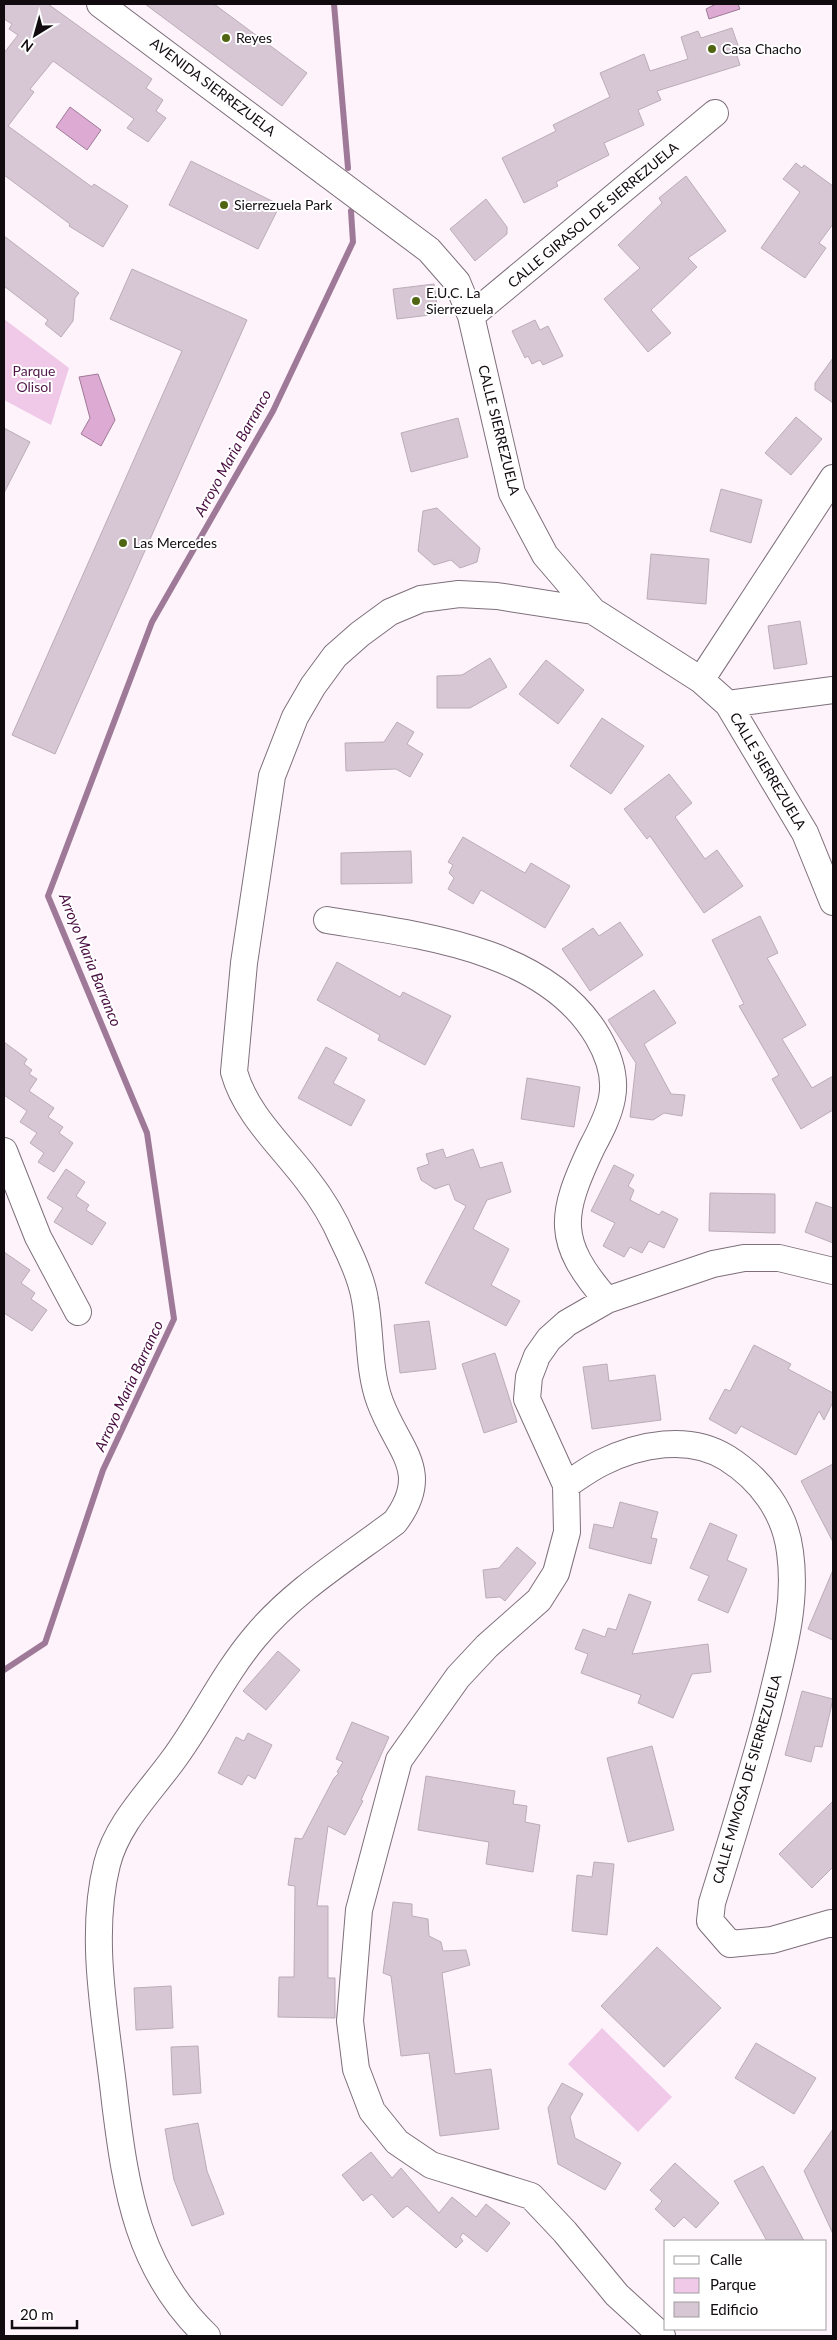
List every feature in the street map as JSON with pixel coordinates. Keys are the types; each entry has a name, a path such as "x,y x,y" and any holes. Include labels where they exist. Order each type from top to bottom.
{"street":[{"name":"AVENIDA SIERREZUELA","path":"100,4 325,171"},
{"name":"CALLE GIRASOL DE SIERREZUELA","path":"471,316 716,113"},
{"name":"CALLE SIERREZUELA","path":"325,171 429,250 457,282 471,316 512,493 546,555 593,611 701,680 728,704 804,832 833,902"},
{"path":"701,680 833,478"},
{"path":"206,2336 195,2325 171,2293 149,2254 132,2212 122,2158 98,1936 106,1865 113,1844 124,1825 188,1738 253,1638 291,1599 395,1522 406,1507 413,1487 411,1468 380,1401 374,1378 365,1299 343,1239 328,1209 310,1182 247,1103 238,1087 234,1072 244,962 272,776 295,717 335,656 360,634 390,612 421,598 459,594 497,596 593,611"},
{"path":"728,704 833,690"},
{"path":"327,920 437,938 499,958 526,971 556,992 578,1010 593,1028 607,1052 613,1075 612,1098 606,1118 577,1179 566,1227 572,1251 587,1277 607,1300"},
{"path":"4,1151 38,1237 78,1312"},
{"path":"662,2336 617,2295 565,2232 531,2196 431,2165 396,2142 372,2111 356,2069 350,2021 359,1910 399,1760 458,1677 487,1646 539,1600 556,1573 567,1532 566,1485 527,1398 529,1378 537,1356 549,1339 567,1323 607,1300 687,1271 713,1264 744,1258 779,1258 833,1271"},
{"name":"CALLE MIMOSA DE SIERREZUELA","path":"566,1485 600,1463 629,1451 657,1445 688,1443 717,1452 742,1468 764,1489 781,1518 790,1550 793,1586 790,1623 758,1751 712,1903 710,1920 730,1944 772,1940 833,1924"}],"green space":[{"name":"Parque Olisol","path":"4,319 69,368 51,425 4,400"},
{"path":"602,2028 672,2097 638,2132 568,2064"}],"shaded area":[{"path":"716,4 738,4 740,9 709,19 706,9"},
{"path":"70,107 101,130 87,150 56,127"},
{"path":"98,374 115,420 101,446 81,434 90,418 79,377"}],"building":[{"path":"4,4 48,4 152,79 146,88 163,100 156,111 166,118 148,142 127,128 134,119 53,61 30,89 34,92 8,126 92,187 94,184 128,206 103,247 69,226 70,224 4,175 4,53 18,35 9,29 12,24 4,19"},
{"name":"Reyes","path":"145,4 214,4 307,73 282,106"},
{"path":"732,28 741,54 737,56 740,65 657,91 661,100 638,110 644,125 604,143 609,155 556,182 558,186 524,203 502,158 556,131 553,125 610,97 600,73 644,54 650,71 688,59 681,37 698,31 701,38"},
{"name":"Sierrezuela Park","path":"191,161 280,205 258,249 169,205"},
{"path":"796,163 802,168 804,165 833,186 833,224 819,243 826,248 805,278 761,248 800,192 783,179"},
{"path":"686,176 726,231 688,258 697,267 651,310 671,333 648,352 604,299 640,268 618,245 662,203 659,198"},
{"path":"486,199 507,227 507,234 475,261 450,229"},
{"path":"4,236 79,293 75,298 73,321 61,337 45,324 48,320 4,286"},
{"name":"Las Mercedes","path":"132,269 247,320 55,754 12,735 182,351 110,319"},
{"name":"E.U.C. La Sierrezuela","path":"434,284 438,314 397,319 393,289"},
{"path":"535,320 540,330 548,326 563,356 543,365 540,360 532,364 528,356 525,358 512,331"},
{"path":"833,358 833,403 815,390 815,383"},
{"path":"796,417 822,439 791,475 765,453"},
{"path":"458,418 468,457 411,472 401,433"},
{"path":"4,428 30,442 4,493"},
{"path":"721,489 762,500 751,543 710,531"},
{"path":"437,508 480,548 477,562 460,568 451,560 434,565 418,551 423,511"},
{"path":"651,554 709,559 706,604 647,599"},
{"path":"800,621 807,664 774,669 768,626"},
{"path":"490,658 507,687 470,708 437,708 437,676 462,675"},
{"path":"546,660 584,690 558,724 519,694"},
{"path":"602,718 644,746 611,794 570,766"},
{"path":"397,722 414,732 407,744 423,754 410,777 396,769 346,771 345,743 384,742"},
{"path":"669,774 692,803 675,817 705,859 717,850 743,886 704,913 650,836 647,839 624,809"},
{"path":"463,837 525,873 531,863 570,886 545,928 481,890 473,904 448,889 454,878 449,873 453,865 448,862"},
{"path":"411,851 412,883 341,884 341,853"},
{"path":"760,916 778,953 767,958 806,1025 782,1039 812,1088 833,1076 833,1110 801,1129 772,1079 779,1075 739,1006 744,1004 712,940"},
{"path":"620,922 643,955 590,991 562,949 593,928 599,936"},
{"path":"337,962 400,997 403,992 451,1016 425,1065 378,1040 380,1035 317,1000"},
{"path":"654,990 676,1023 644,1044 671,1094 685,1095 682,1116 664,1113 653,1120 630,1117 636,1063 608,1020"},
{"path":"4,1042 27,1059 24,1064 32,1070 29,1074 37,1079 29,1091 54,1108 48,1117 63,1127 59,1133 73,1143 54,1172 38,1162 44,1153 30,1143 37,1133 20,1122 27,1111 4,1095"},
{"path":"326,1047 347,1058 333,1083 365,1100 351,1126 298,1098"},
{"path":"527,1078 580,1087 574,1127 521,1119"},
{"path":"443,1149 446,1158 473,1149 480,1168 502,1162 511,1192 487,1200 473,1229 509,1249 491,1285 520,1301 506,1326 425,1283 466,1206 455,1200 449,1184 435,1189 421,1180 417,1168 429,1164 426,1154"},
{"path":"614,1165 634,1175 628,1186 634,1190 630,1200 659,1215 662,1211 678,1219 664,1248 649,1241 642,1253 630,1247 624,1257 603,1246 615,1223 591,1211"},
{"path":"66,1169 85,1182 76,1196 89,1205 86,1210 106,1223 92,1245 54,1222 63,1208 47,1198"},
{"path":"710,1193 775,1194 775,1233 709,1231"},
{"path":"816,1202 833,1208 833,1243 805,1232"},
{"path":"4,1252 30,1270 21,1283 35,1293 31,1299 47,1310 32,1331 4,1313"},
{"path":"429,1321 436,1369 400,1373 394,1325"},
{"path":"754,1345 791,1364 788,1369 833,1393 833,1402 824,1420 819,1411 796,1455 741,1426 736,1434 709,1419 725,1389 730,1391"},
{"path":"495,1353 517,1422 484,1433 462,1364"},
{"path":"607,1364 609,1381 655,1375 661,1420 592,1429 583,1367"},
{"path":"833,1464 833,1542 801,1481"},
{"path":"620,1502 658,1512 651,1538 657,1539 651,1564 589,1548 594,1524 613,1528"},
{"path":"710,1523 737,1535 727,1560 747,1569 728,1613 698,1600 709,1576 690,1568"},
{"path":"517,1547 536,1563 505,1601 500,1597 486,1598 483,1570 499,1568"},
{"path":"833,1570 833,1640 808,1629"},
{"path":"629,1594 651,1602 632,1654 708,1644 711,1672 692,1674 673,1718 638,1703 641,1695 581,1673 588,1654 575,1649 583,1629 605,1637 608,1628 616,1630"},
{"path":"278,1651 300,1670 266,1710 243,1691"},
{"path":"802,1691 833,1699 822,1747 815,1746 811,1762 785,1755"},
{"path":"352,1722 389,1737 361,1800 363,1801 345,1835 328,1826 317,1906 328,1906 328,1978 335,1978 335,2018 278,2017 279,1977 294,1977 295,1886 288,1885 295,1838 302,1839 334,1778 339,1773 337,1772 343,1762 336,1759"},
{"path":"248,1733 272,1745 255,1779 248,1775 242,1785 218,1773 236,1737 244,1741"},
{"path":"652,1746 674,1830 628,1842 607,1758"},
{"path":"426,1776 515,1791 513,1804 527,1806 525,1822 540,1825 533,1872 486,1864 489,1842 418,1830"},
{"path":"833,1801 833,1867 812,1888 779,1854"},
{"path":"594,1862 614,1864 607,1935 572,1931 577,1875 592,1877"},
{"path":"393,1902 412,1904 412,1916 428,1919 429,1936 441,1942 443,1951 466,1950 470,1965 442,1973 455,2074 491,2069 499,2129 440,2136 429,2053 401,2056 391,1976 383,1973"},
{"path":"657,1947 721,2008 664,2067 601,2006"},
{"path":"171,1986 173,2028 136,2030 134,1988"},
{"path":"756,2043 816,2078 794,2114 735,2078"},
{"path":"198,2046 201,2093 173,2095 171,2047"},
{"path":"562,2083 583,2094 570,2117 575,2138 621,2163 605,2190 558,2164 548,2108"},
{"path":"198,2123 207,2171 224,2214 192,2226 174,2180 165,2129"},
{"path":"833,2129 833,2234 804,2171"},
{"path":"371,2152 392,2178 401,2168 439,2213 452,2197 476,2217 486,2204 510,2223 487,2252 463,2233 460,2237 463,2241 456,2248 407,2206 393,2218 372,2194 363,2201 342,2175"},
{"path":"675,2163 719,2203 696,2228 684,2217 674,2227 655,2209 662,2201 650,2190"},
{"path":"763,2166 803,2240 766,2240 734,2181"}],"waterway":[{"name":"Arroyo Maria Barranco","path":"334,4 348,168"},
{"name":"Arroyo Maria Barranco","path":"4,1670 45,1643 103,1470 174,1319 147,1133 48,896 152,622 273,411 353,242 351,211"}],"place":[{"name":"Reyes","path":"226,38"},
{"name":"Casa Chacho","path":"712,49"},
{"name":"Sierrezuela Park","path":"224,205"},
{"name":"E.U.C. La Sierrezuela","path":"416,301"},
{"name":"Las Mercedes","path":"123,543"}]}
